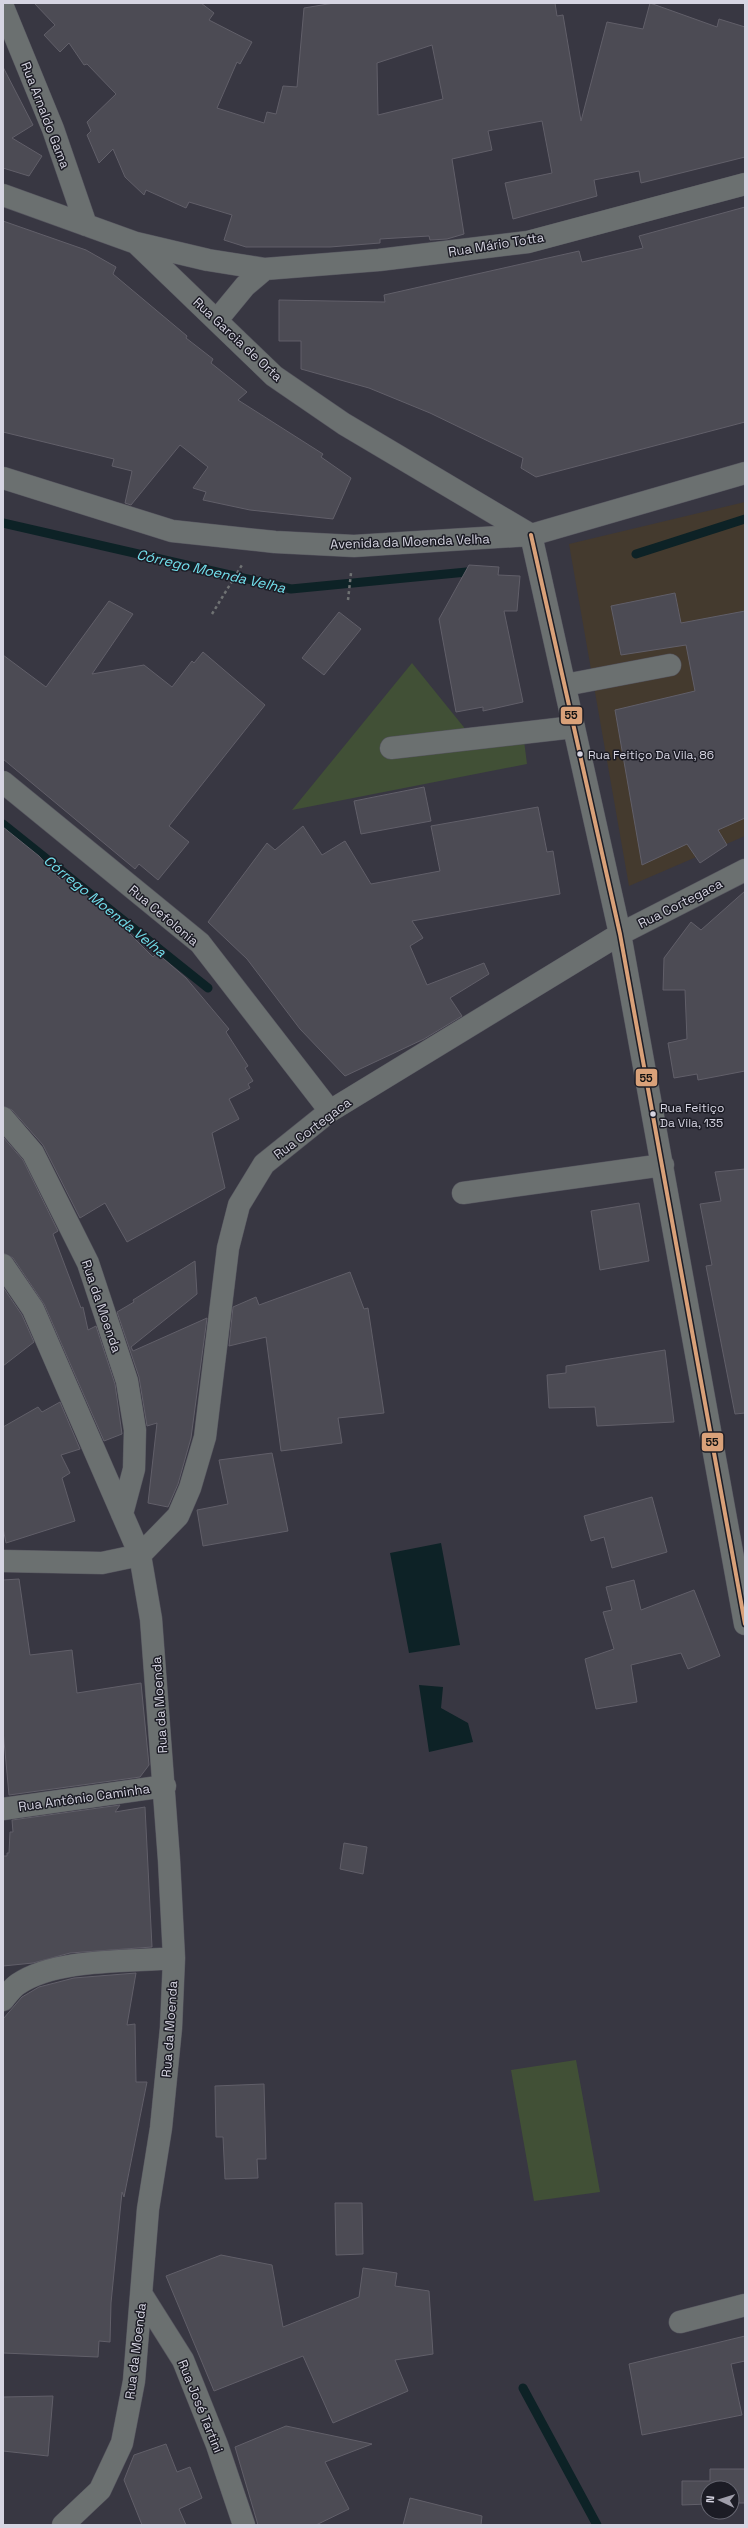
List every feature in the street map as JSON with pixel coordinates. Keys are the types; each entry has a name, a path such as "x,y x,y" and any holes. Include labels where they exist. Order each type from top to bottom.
{"street":[{"name":"Rua Arnaldo Gama","path":"3,7 53,129 86,225"},
{"name":"Rua Mário Totta","path":"136,243 208,260 265,268 379,260 528,242 745,184"},
{"name":"Rua Garcia de Orta","path":"3,195 136,243 274,376 344,424 531,535"},
{"path":"217,320 245,286 265,268"},
{"name":"Avenida da Moenda Velha","path":"3,478 172,531 274,542 354,546 531,535 745,473"},
{"path":"3,492 33,488"},
{"path":"531,535 620,934 745,1624"},
{"path":"565,685 670,666"},
{"path":"391,748 574,727"},
{"name":"Rua Cefolonia","path":"3,782 200,943 330,1111"},
{"name":"Rua Cortegaca","path":"140,1555 178,1516 190,1488 205,1437 228,1248 239,1205 264,1164 330,1111 620,934 745,870"},
{"name":"Rua da Moenda","path":"3,1118 33,1153 88,1263 127,1381 135,1438 134,1469 122,1514"},
{"path":"463,1193 663,1165"},
{"name":"Rua da Moenda","path":"3,1265 33,1309 140,1555 152,1619 165,1786 174,1958 170,2036 161,2128 148,2209 134,2380 122,2443 100,2490 63,2525"},
{"path":"3,1561 102,1563 140,1555"},
{"name":"Rua Antônio Caminha","path":"3,1808 165,1786"},
{"path":"3,2000 17,1984 40,1974 76,1965 174,1958"},
{"name":"Rua José Tartini","path":"142,2295 183,2360 217,2445 244,2525"},
{"path":"680,2322 745,2305"}],"path":[{"path":"212,614 245,558"},
{"path":"348,600 352,565"}],"shaded area":[{"path":"745,502 745,836 629,886 569,544"},
{"path":"441,1543 460,1645 409,1653 390,1553"},
{"path":"419,1685 443,1687 441,1708 468,1723 473,1742 429,1752"}],"green space":[{"path":"412,663 471,736 522,725 527,764 292,810"},
{"path":"576,2060 600,2192 534,2201 511,2070"}],"building":[{"path":"34,3 201,3 214,13 209,20 252,42 240,64 237,62 217,108 264,123 267,112 276,114 283,86 297,87 304,8 334,3 555,3 557,16 563,15 581,121 607,22 643,29 650,3 717,27 719,19 745,27 745,157 641,183 639,171 594,180 597,196 513,219 505,183 552,173 542,121 488,131 492,150 452,159 464,234 447,239 430,240 429,236 380,239 380,243 330,247 246,247 224,240 232,215 189,202 186,208 146,190 144,195 125,177 113,149 99,163 87,135 91,131 87,122 116,94 87,64 84,65 69,43 60,52 44,35 55,25","holes":["432,45 443,99 378,115 377,63"]},
{"path":"3,67 33,125 12,138 42,156 29,176 3,168"},
{"path":"745,207 745,422 536,477 521,468 523,458 430,413 369,388 301,369 301,341 279,341 279,300 385,302 384,295 579,251 582,262 643,248 639,236"},
{"path":"3,221 86,250 116,267 113,274 187,336 186,338 213,359 211,363 247,392 238,400 323,454 321,457 351,478 333,519 250,510 203,500 206,492 193,488 208,467 180,445 131,505 125,503 132,471 112,466 114,459 3,432"},
{"path":"469,565 499,567 498,575 520,576 517,611 504,611 523,702 483,711 483,707 456,712 439,619"},
{"path":"675,593 681,623 745,611 745,818 718,830 727,845 700,863 687,844 642,865 615,710 695,691 686,645 621,655 611,606"},
{"path":"109,601 133,614 92,674 144,665 172,687 192,661 194,663 203,652 265,705 169,826 189,842 158,880 139,864 135,869 3,759 3,655 46,687"},
{"path":"339,612 361,629 324,675 302,658"},
{"path":"424,787 431,821 361,834 354,801"},
{"path":"538,807 547,852 553,851 560,894 412,921 423,938 410,946 427,985 484,963 489,974 450,998 462,1016 424,1039 345,1076 300,1029 247,959 208,922 267,843 275,850 303,826 322,855 345,841 371,884 440,871 431,826"},
{"path":"3,827 39,856 60,879 63,876 114,918 153,957 157,953 186,978 229,1029 226,1032 248,1066 245,1068 253,1081 248,1084 250,1088 229,1099 239,1119 212,1133 225,1188 127,1242 105,1203 80,1218 43,1145 12,1110 3,1106"},
{"path":"745,891 745,1071 698,1080 697,1074 674,1078 668,1043 687,1039 685,990 663,990 664,958 691,922 701,930"},
{"path":"3,1137 23,1160 58,1231 53,1234 81,1308 83,1307 88,1330 96,1326 115,1384 122,1434 104,1441 44,1304 13,1258 3,1253"},
{"path":"745,1169 745,1413 735,1414 706,1266 712,1265 700,1204 721,1201 715,1172"},
{"path":"639,1203 649,1261 600,1270 591,1211"},
{"path":"195,1261 197,1294 131,1347 133,1351 207,1318 191,1438 178,1484 168,1507 148,1503 157,1423 147,1426 139,1377 117,1312 134,1302 133,1300"},
{"path":"350,1272 364,1309 368,1308 384,1413 338,1418 342,1443 281,1451 266,1337 229,1346 233,1307 256,1297 259,1305"},
{"path":"3,1287 22,1315 34,1342 3,1366"},
{"path":"665,1350 674,1422 597,1426 595,1407 549,1408 547,1375 566,1373 566,1366"},
{"path":"60,1402 80,1449 61,1455 70,1473 62,1478 75,1521 6,1543 3,1528 3,1427 38,1407 42,1412"},
{"path":"272,1453 288,1531 203,1546 197,1510 228,1504 219,1460"},
{"path":"652,1497 667,1552 612,1568 604,1537 591,1541 584,1516"},
{"path":"19,1579 30,1655 72,1650 77,1693 141,1683 149,1765 140,1777 9,1795 3,1730 3,1580"},
{"path":"634,1580 641,1610 694,1590 720,1656 688,1669 681,1653 631,1665 637,1702 596,1709 585,1659 614,1649 603,1612 612,1610 606,1587"},
{"path":"120,1805 115,1812 145,1807 152,1947 70,1953 33,1963 3,1966 3,1856 7,1856 7,1853 9,1853 10,1832 13,1832 12,1820"},
{"path":"344,1843 367,1847 363,1874 340,1869"},
{"path":"136,1973 127,2025 135,2024 136,2082 147,2082 124,2197 122,2192 111,2303 110,2342 99,2341 98,2357 3,2353 3,2019 22,1997 39,1987 74,1978"},
{"path":"264,2084 266,2159 257,2159 258,2178 225,2179 223,2137 216,2137 215,2086"},
{"path":"335,2203 362,2203 363,2254 336,2255"},
{"path":"221,2255 272,2265 283,2327 359,2297 363,2268 397,2273 395,2286 429,2291 433,2354 395,2360 408,2391 333,2423 303,2356 214,2391 166,2276"},
{"path":"745,2336 745,2361 731,2364 742,2415 642,2435 629,2364"},
{"path":"53,2396 48,2456 3,2451 3,2397"},
{"path":"286,2426 372,2444 325,2462 349,2509 316,2525 258,2525 235,2447"},
{"path":"166,2444 177,2472 190,2467 202,2498 179,2509 186,2525 142,2525 124,2480 134,2455"},
{"path":"710,2469 745,2469 745,2503 740,2503 740,2480 710,2480"},
{"path":"682,2481 700,2481 700,2504 682,2505"},
{"path":"410,2498 482,2516 481,2525 403,2525"}],"waterway":[{"name":"Córrego Moenda Velha","path":"636,554 745,519"},
{"name":"Córrego Moenda Velha","path":"3,523 291,589 477,571"},
{"name":"Córrego Moenda Velha","path":"3,824 208,988"},
{"name":"Córrego Moenda Velha","path":"523,2388 597,2525"}],"transit line":[{"name":"55","path":"531,535 620,934 745,1624"}],"place":[{"name":"Rua Feitiço Da Vila, 86","path":"580,754"},
{"name":"Rua Feitiço Da Vila, 135","path":"653,1114"}]}
